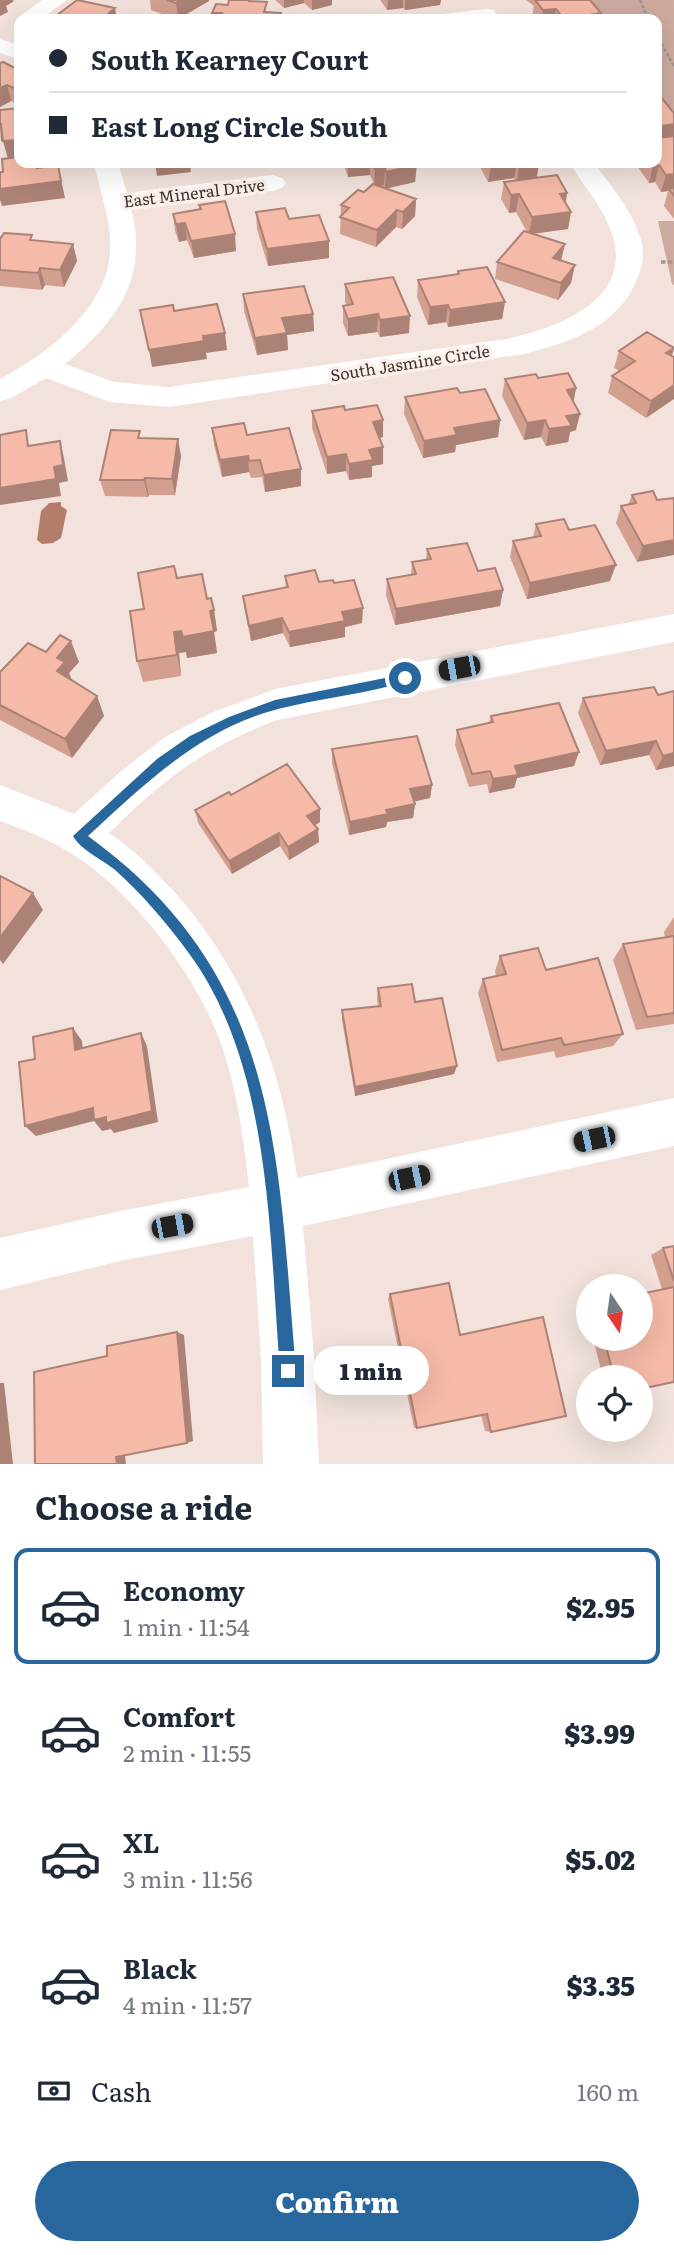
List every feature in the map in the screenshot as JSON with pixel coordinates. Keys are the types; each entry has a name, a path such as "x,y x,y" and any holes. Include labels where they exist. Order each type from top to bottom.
{"street":[{"path":"35,14 56,0"},
{"name":"East Mineral Drive","path":"0,391 45,367 99,312 118,276 124,243 107,168"},
{"name":"South Jasmine Circle","path":"45,367 110,392 169,397 506,348 540,341 568,331 610,303 622,285 630,262 629,244 619,221 585,168"},
{"name":"East Mineral Drive","path":"116,202 273,183"},
{"path":"79,836 142,778 194,739 233,720 275,705 674,628"},
{"path":"0,803 79,836 147,892 195,950 220,992 238,1030 252,1072 264,1126 276,1207 286,1328 291,1464"},
{"path":"0,1264 120,1236 276,1207 674,1122"}],"path":[{"path":"662,45 674,66"}],"shaded area":[{"path":"588,0 674,0 674,124 662,106 662,14 599,14"},
{"path":"658,221 674,221 674,285 672,284"},
{"path":"61,502 61,506 67,510 61,538 53,543 42,544 37,540 41,511 49,503"}],"building":[{"path":"77,0 115,8 108,14 59,14"},
{"path":"229,0 267,2 264,12 281,13 212,13 216,4 228,5"},
{"path":"535,0 590,0 601,13 560,14 556,9 543,10"},
{"path":"0,63 14,68 14,88 7,85 0,88"},
{"path":"662,98 674,113 674,124 662,126"},
{"path":"14,109 14,140 3,141 0,110"},
{"path":"674,136 674,174 666,175 661,168 662,137"},
{"path":"14,158 14,168 59,168 61,181 0,189 2,159"},
{"path":"385,168 404,168 386,172"},
{"path":"557,175 567,193 560,194 571,212 532,217 519,194 511,195 504,182"},
{"path":"373,184 416,199 403,212 397,210 377,230 340,217 349,208 341,205 358,190 364,192"},
{"path":"225,201 235,234 191,241 185,223 176,224 173,214 201,209 199,205"},
{"path":"285,208 289,219 319,215 329,241 267,249 256,212"},
{"path":"524,231 565,244 553,258 575,265 561,283 497,262"},
{"path":"4,233 32,235 30,240 73,244 60,270 40,268 38,273 0,270 0,239"},
{"path":"487,267 505,302 450,310 448,305 430,307 418,280 459,274 458,271"},
{"path":"393,277 410,316 380,320 378,314 348,319 343,306 353,304 345,284"},
{"path":"304,286 313,314 282,318 287,333 255,338 243,294"},
{"path":"217,304 225,333 203,336 204,341 149,350 140,310 173,305 174,311"},
{"path":"647,332 674,348 666,353 674,357 674,385 651,401 612,376 635,361 619,351"},
{"path":"568,373 576,388 567,390 580,414 566,416 572,426 549,429 545,420 527,423 505,379 536,374 538,378"},
{"path":"457,388 460,393 485,389 500,420 454,428 457,435 424,441 405,397"},
{"path":"377,405 383,420 373,422 383,447 369,450 373,460 349,464 346,454 327,457 312,411"},
{"path":"244,423 247,435 289,428 301,469 264,475 260,460 249,461 248,456 220,460 212,428"},
{"path":"26,430 28,446 60,441 63,465 54,467 56,479 0,488 0,435"},
{"path":"111,430 140,431 138,438 178,439 172,479 100,480"},
{"path":"653,491 657,500 674,498 674,540 643,546 621,506 636,503 632,495"},
{"path":"564,519 569,530 595,525 616,565 530,583 513,541 541,536 536,524"},
{"path":"467,543 478,571 495,568 503,590 396,609 387,579 416,574 412,562 431,559 427,549"},
{"path":"174,566 177,578 202,574 207,599 211,598 214,610 210,611 214,631 183,637 181,631 174,632 177,655 137,661 130,611 144,609 138,573"},
{"path":"315,570 319,582 354,580 363,608 342,612 345,621 289,632 282,618 249,626 243,596 288,587 285,576"},
{"path":"60,635 71,641 57,658 65,662 57,671 97,696 65,739 0,705 0,672 28,643 46,652"},
{"path":"654,687 658,695 674,691 674,753 663,756 656,741 606,751 583,698"},
{"path":"559,703 579,752 515,766 518,775 493,779 490,771 472,774 457,730 493,722 491,716"},
{"path":"417,736 432,785 410,789 415,804 386,810 388,814 350,822 332,749"},
{"path":"287,764 320,809 307,816 318,829 288,847 279,833 229,861 195,810 229,792 231,795"},
{"path":"0,876 33,893 0,938"},
{"path":"674,936 674,1013 647,1017 623,944"},
{"path":"538,948 546,970 598,958 623,1034 564,1045 561,1038 502,1050 483,979 506,974 500,956"},
{"path":"412,984 415,1002 442,998 457,1066 355,1087 342,1010 381,1006 378,988"},
{"path":"73,1028 75,1050 141,1033 152,1111 106,1123 106,1117 94,1120 93,1108 25,1126 19,1062 35,1059 33,1037"},
{"path":"674,1246 674,1281 663,1248"},
{"path":"449,1283 460,1335 543,1317 566,1416 491,1432 487,1414 417,1428 390,1294"},
{"path":"674,1287 674,1382 653,1386 653,1365 611,1365 607,1351 653,1351 653,1291"},
{"path":"177,1332 187,1443 116,1457 117,1464 35,1464 34,1372 107,1356 107,1346"}],"route":[{"path":"288,1371 276,1207 264,1126 252,1072 238,1030 220,992 195,950 169,918 147,892 79,836 161,762 194,739 233,720 275,705 405,678"}]}
